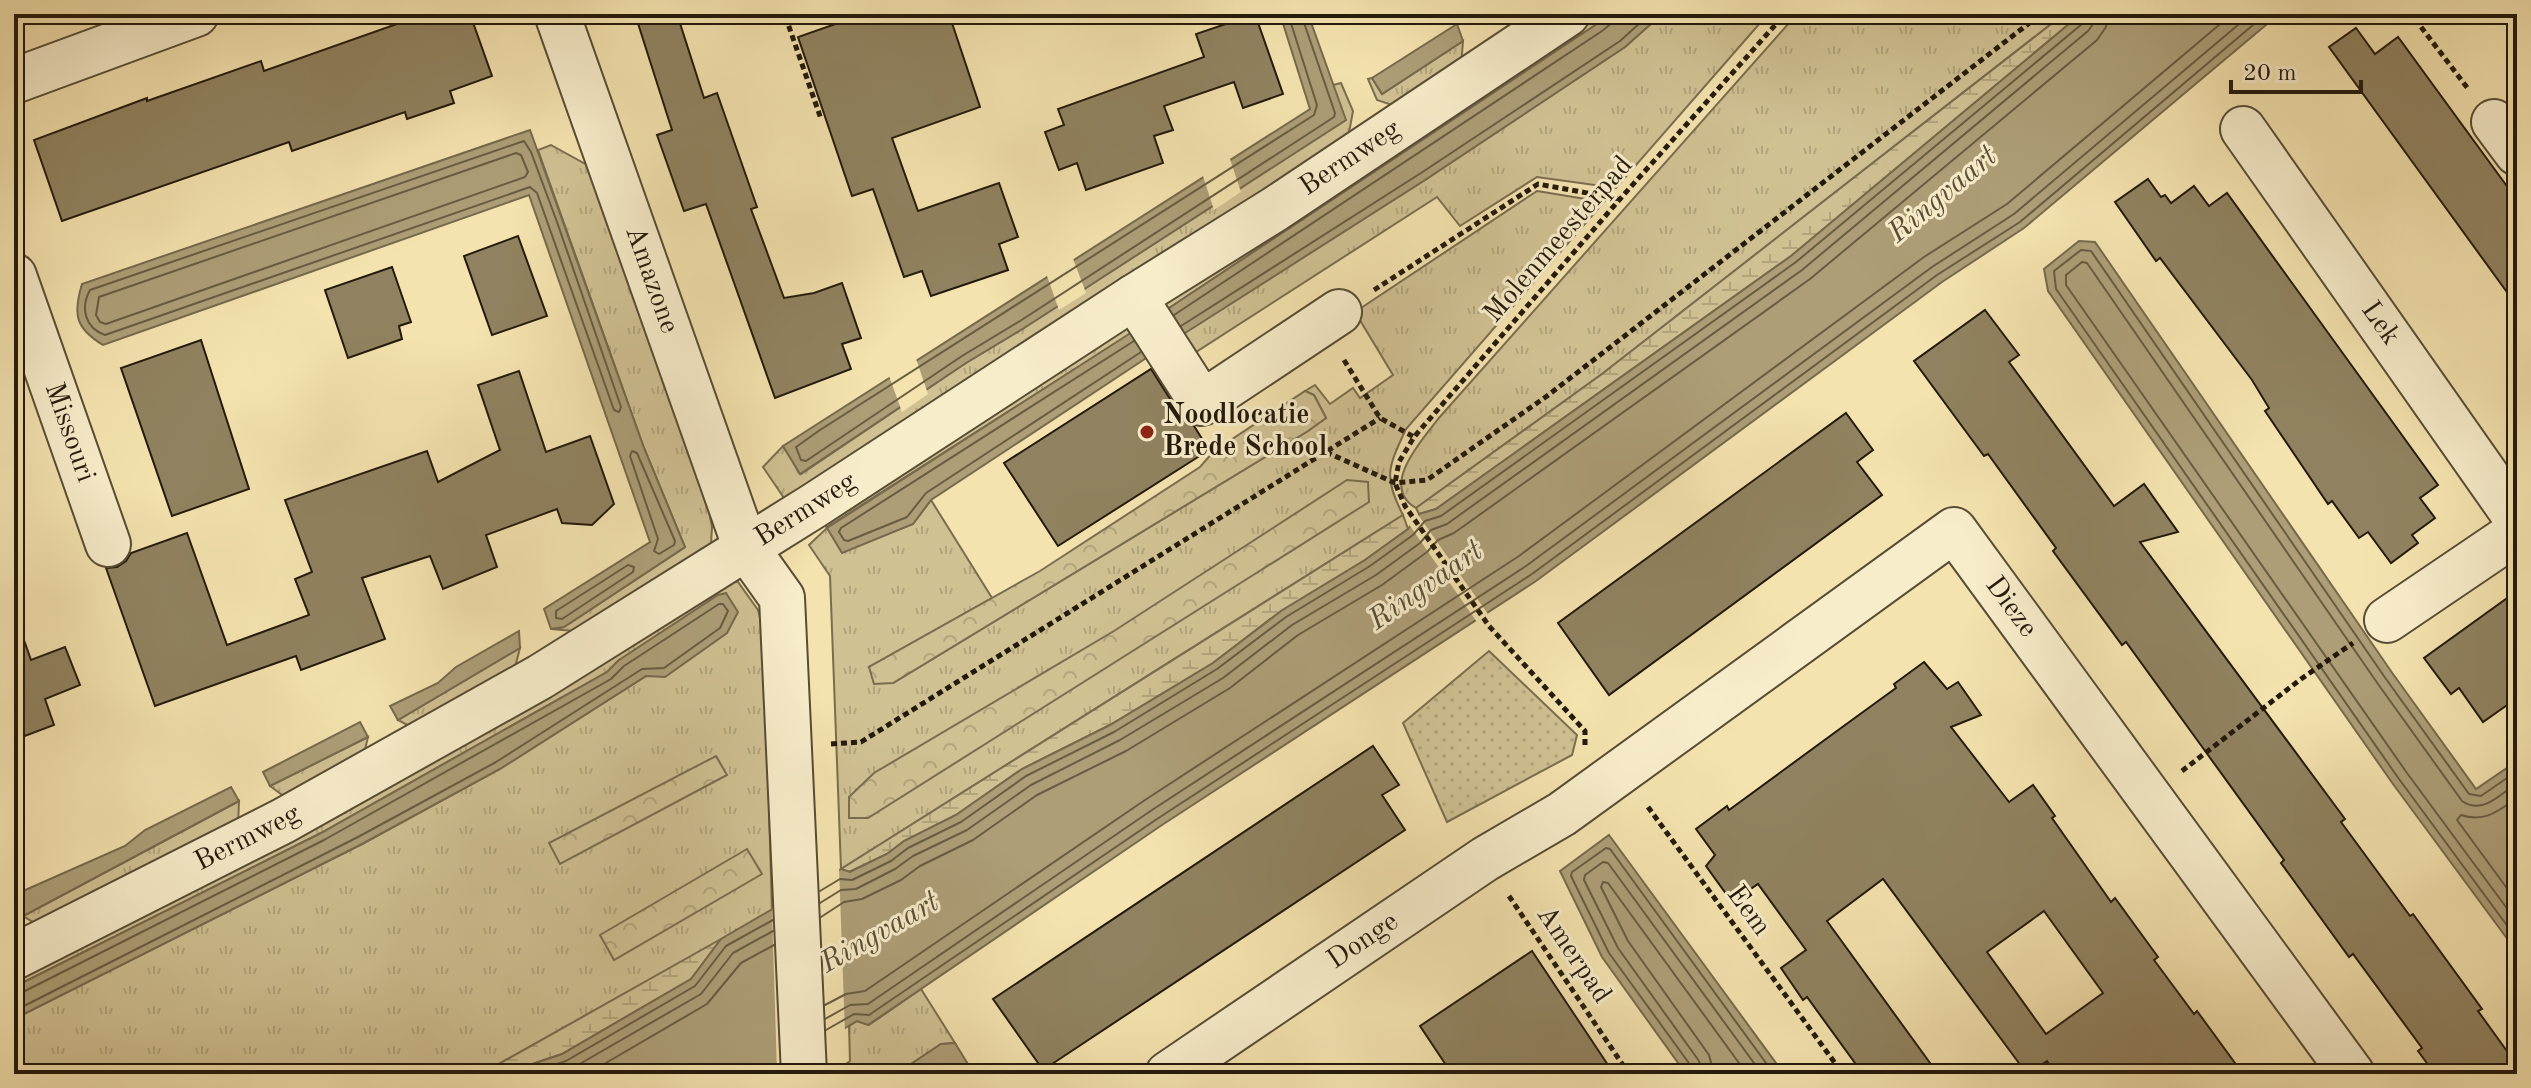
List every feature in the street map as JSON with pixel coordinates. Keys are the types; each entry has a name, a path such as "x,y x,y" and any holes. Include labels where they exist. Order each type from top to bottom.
{"street":[{"path":"14,81 196,14"},
{"name":"Amazone","path":"557,14 745,546 782,598 804,1074"},
{"name":"Bermweg","path":"14,957 352,784 551,670 815,505 1275,209 1567,14"},
{"name":"Lek","path":"2243,129 2517,519"},
{"name":"Missouri","path":"14,276 108,544"},
{"path":"1134,297 1202,403 1331,318"},
{"name":"Dieze","path":"1562,814 1954,530 2352,1074"},
{"path":"2387,620 2517,532"},
{"name":"Donge","path":"1168,1074 1485,859 1562,814"}],"path":[{"path":"797,14 786,18 821,119"},
{"name":"Molenmeesterpad","path":"1395,483 1399,462 1414,437 1785,14"},
{"path":"1326,452 1395,483 1427,480 1547,396 2041,14"},
{"path":"2415,19 2505,137"},
{"path":"1414,437 1380,418 1331,318 1538,184 1620,199"},
{"path":"826,745 861,742 1380,418"},
{"path":"1395,483 1405,506 1489,626 1585,731 1584,751"},
{"path":"2148,796 2301,679 2387,620"},
{"name":"Eem","path":"1622,771 1843,1074"},
{"name":"Amerpad","path":"1485,859 1629,1074"}],"green space":[{"path":"1590,14 1612,14 1154,318 1146,306 1479,91"},
{"path":"1662,14 1768,14 1616,188 1537,177 1460,226 1437,197 1182,361 1170,342 1425,180 1625,47"},
{"path":"1797,14 2064,14 1602,374 1416,508 1406,499 1401,488 1402,476 1422,439"},
{"path":"2064,14 2081,14 1791,256 1436,509 1419,514 1416,508 1602,374"},
{"path":"1463,41 1461,67 1398,107 1377,100 1368,79 1372,78 1382,94"},
{"path":"1341,83 1353,111 1346,149 787,502 763,467 783,446 801,474 966,363 1345,120 1333,85"},
{"path":"551,145 587,165 708,506 712,527 711,544 574,631 551,629 564,627 685,547 644,448 538,150"},
{"path":"1537,191 1604,202 1406,429 1390,472 1392,491 1403,515 841,869 830,576 809,545 827,528 818,516 1136,313 1144,325 827,527 842,552 913,524 931,500 992,598 869,667 893,683 1308,431 1326,418 1314,395 1305,391 1315,385 1330,404 1353,388 1360,398 1393,375 1355,312"},
{"path":"1305,391 1314,395 1326,418 1308,431 893,683 874,684 869,667 1040,571 1200,467 1214,451"},
{"path":"1347,480 1368,482 1369,502 868,818 849,818 849,797 874,773 1114,631"},
{"path":"1403,515 1408,529 1365,560 1281,611 1213,663 1110,725 1022,769 956,815 904,841 887,854 849,872 841,869"},
{"path":"722,580 738,582 758,610 764,633 772,911 481,1074 14,1074 14,1019 362,844 500,769 646,676 619,660 607,672 321,833 14,987 14,975"},
{"path":"520,648 513,675 420,732 398,720"},
{"path":"1489,651 1577,735 1572,755 1447,822 1403,723"},
{"path":"368,737 362,762 289,800 270,786"},
{"path":"716,756 727,775 560,864 549,843"},
{"path":"239,801 238,827 43,928 23,916"},
{"path":"747,849 762,874 614,960 600,935"},
{"path":"721,939 691,979 562,1054 503,1074 481,1074"},
{"path":"921,989 955,1043 941,1044 905,1068 904,1074 848,1074 849,1026 857,1021 869,1025"}],"water":[{"path":"1280,14 1308,14 1346,120 966,363 800,474 783,446 1310,109"},
{"path":"1612,14 1662,14 1625,47 1425,180 931,500 913,524 842,553 827,528 1154,318"},
{"name":"Ringvaart","path":"2081,14 2279,14 2024,228 1942,282 1536,581 1162,825 868,1025 857,1021 767,1074 503,1074 562,1054 691,979 721,939 841,869 850,872 887,854 904,841 956,815 1022,769 1110,725 1213,663 1281,611 1365,560 1408,529 1419,514 1436,509 1791,256"},
{"path":"1457,24 1463,41 1382,94 1372,78"},
{"path":"530,130 644,448 685,547 564,627 551,629 544,609 650,542 529,195 103,345 87,333 77,312 82,284"},
{"path":"2079,241 2095,242 2476,789 2517,761 2517,952 2393,784 2048,291 2044,269"},
{"path":"726,593 738,612 727,633 665,677 646,676 500,769 362,844 14,1019 14,987 321,833 607,672 619,660 718,595"},
{"path":"519,631 520,648 398,720 390,706 438,683 456,667"},
{"path":"360,722 368,737 270,786 263,772"},
{"path":"231,787 239,801 14,921 14,895 125,846 145,830"},
{"path":"1609,835 1784,1074 1686,1074 1602,957 1560,871"},
{"path":"955,1043 974,1074 904,1074 905,1068 941,1044"}],"pier":[{"path":"1229,156 1241,192 1214,210 1202,173"},
{"path":"1072,256 1086,293 1059,310 1046,273"},
{"path":"915,356 928,394 902,412 888,373"},
{"path":"1416,512 1490,617 1479,625 1408,523"},
{"path":"839,867 845,1033 777,1072 772,909"}],"building":[{"path":"425,14 470,14 492,76 450,91 454,103 407,119 405,112 292,151 289,142 62,221 34,140 147,98 147,101 261,61 264,71"},
{"path":"635,14 677,14 704,98 717,93 757,207 751,209 784,298 814,293 842,283 861,338 842,344 851,369 775,398 706,204 684,211 657,135 672,130"},
{"path":"864,14 949,14 980,107 892,138 918,211 999,183 1018,237 999,244 1008,270 931,296 922,271 904,277 873,189 852,196 798,37"},
{"path":"1255,14 1283,94 1243,108 1234,82 1164,106 1173,130 1154,136 1163,163 1086,190 1077,163 1059,170 1045,132 1064,125 1058,109 1204,57 1196,34"},
{"path":"2356,28 2375,54 2398,37 2517,200 2517,306 2329,47"},
{"path":"2148,179 2161,197 2165,195 2171,203 2194,186 2209,206 2227,193 2438,485 2420,498 2435,518 2412,535 2418,543 2391,563 2368,532 2359,538 2332,501 2328,504 2265,411 2269,408 2252,380 2160,258 2156,261 2115,202"},
{"path":"518,236 547,316 492,335 464,256"},
{"path":"392,267 411,322 399,326 402,339 348,358 325,290"},
{"path":"1985,310 2019,355 2009,362 2114,506 2144,484 2178,532 2140,542 2345,819 2341,822 2482,1009 2478,1011 2517,1065 2517,1074 2435,1074 2418,1051 2422,1048 2353,954 2349,957 2281,863 2284,860 2126,642 2122,645 2053,551 2056,548 1988,454 1984,456 1914,361"},
{"path":"201,340 249,489 172,516 121,368"},
{"path":"1151,369 1181,416 1194,426 1209,450 1058,546 1004,463"},
{"path":"519,371 546,452 590,436 614,504 592,525 562,523 557,509 486,535 497,567 443,589 430,556 362,578 385,639 301,670 296,656 155,706 106,568 117,567 131,553 187,533 227,645 309,615 295,579 312,572 285,500 427,451 438,482 500,450 478,385"},
{"path":"1846,413 1873,450 1857,462 1882,495 1609,695 1558,623"},
{"path":"2517,591 2517,698 2483,722 2459,688 2451,694 2424,658"},
{"path":"19,626 31,660 65,647 80,685 45,699 54,725 14,740 14,627"},
{"path":"1924,662 1947,689 1958,682 1981,715 1951,727 2009,802 2033,785 2055,816 2052,818 2111,902 2115,898 2158,957 2154,960 2194,1014 2197,1011 2243,1074 2057,1074 2047,1061 2027,1074 1883,879 1827,921 1938,1074 1863,1074 1807,997 1803,1000 1781,968 1806,950 1758,884 1732,902 1706,866 1715,855 1696,829 1727,806 1729,810 1896,688 1894,684","holes":["2044,911 2103,993 2046,1034 1987,952"]},
{"path":"1373,746 1399,785 1382,795 1405,830 1043,1070 993,999"},
{"path":"1532,951 1614,1074 1452,1074 1420,1026"}],"place":[{"name":"Noodlocatie Brede School","path":"1147,432"}]}
